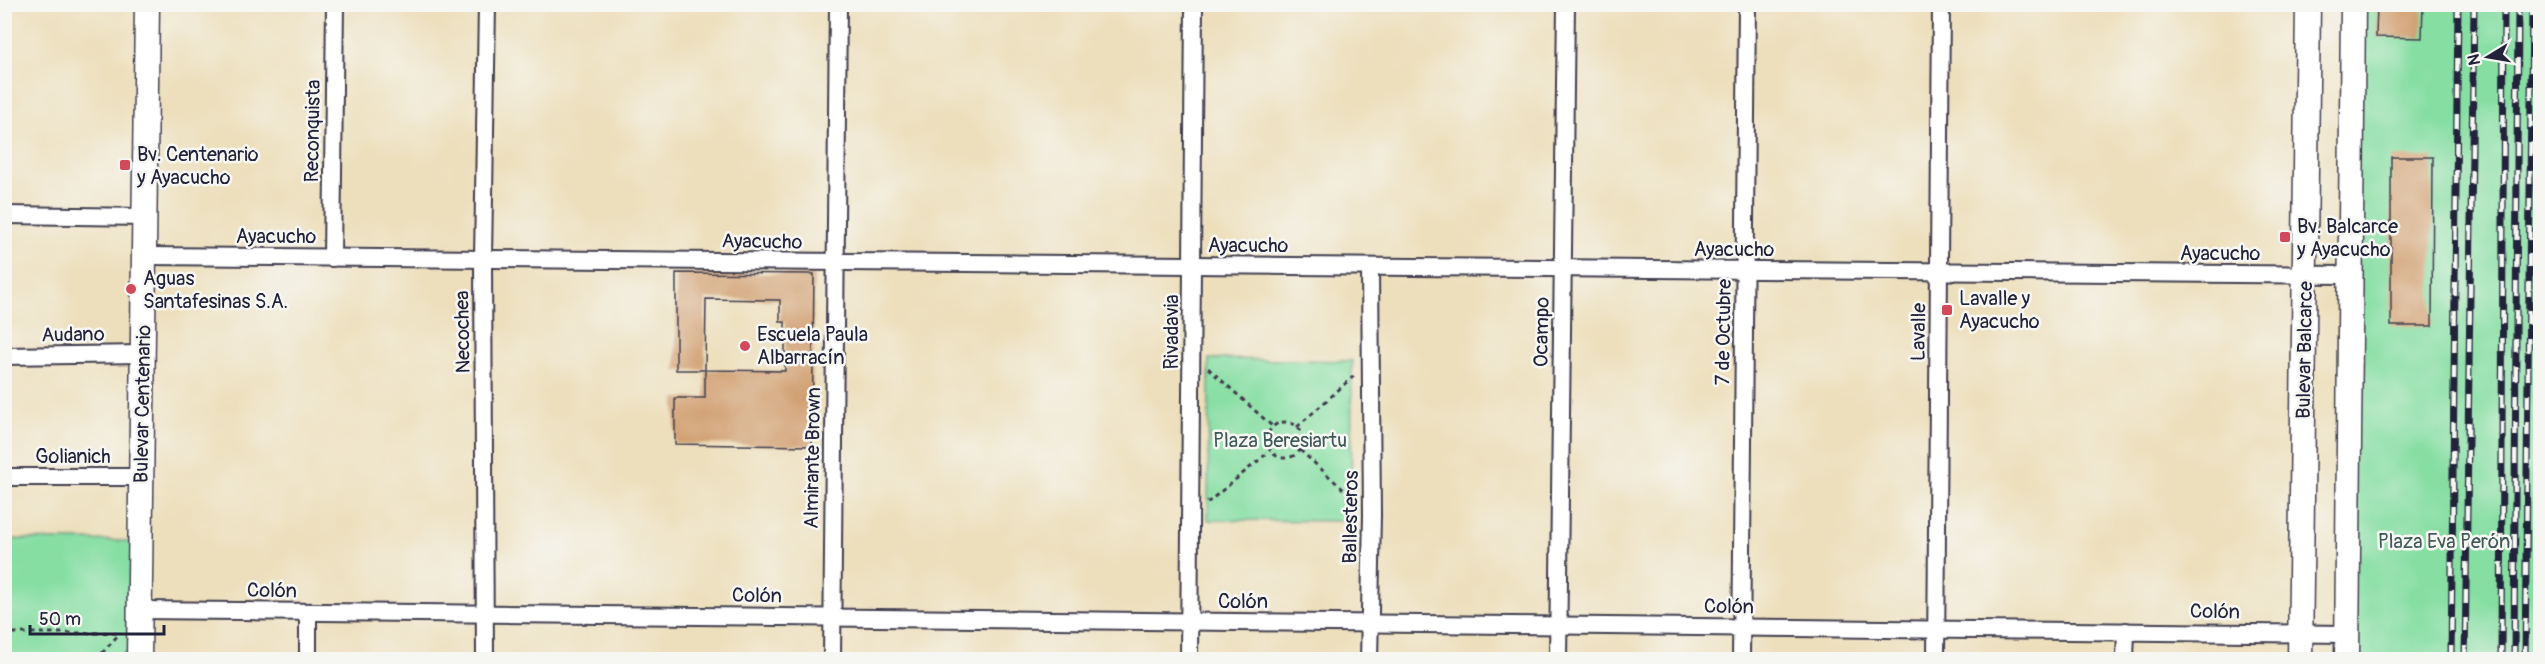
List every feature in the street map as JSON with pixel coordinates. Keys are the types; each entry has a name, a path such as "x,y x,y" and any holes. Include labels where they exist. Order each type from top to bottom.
{"main road":[{"name":"Bulevar Centenario","path":"139,660 133,625 141,477 146,256 147,4"},
{"name":"Bulevar Balcarce","path":"2301,660 2308,4"},
{"path":"2347,660 2353,4"}],"street":[{"name":"Reconquista","path":"332,258 335,4"},
{"name":"Necochea","path":"485,660 483,259 487,4"},
{"name":"Almirante Brown","path":"832,660 838,4"},
{"name":"Rivadavia","path":"1189,660 1192,516 1194,4"},
{"name":"Ocampo","path":"1558,660 1566,4"},
{"name":"7 de Octubre","path":"1741,660 1747,4"},
{"name":"Lavalle","path":"1936,660 1941,4"},
{"path":"4,215 146,217"},
{"name":"Ayacucho","path":"146,256 2350,275"},
{"name":"Ballesteros","path":"1369,660 1372,515 1370,267"},
{"name":"Audano","path":"4,356 143,354"},
{"name":"Golianich","path":"4,477 141,477"},
{"path":"308,612 308,660"},
{"name":"Colón","path":"133,625 308,612 2347,634"},
{"path":"2126,631 2126,660"}],"path":[{"path":"1193,355 1273,426"},
{"path":"1298,427 1371,360"},
{"path":"1288,422 1298,427 1302,438 1300,450 1291,457 1285,458 1270,451 1267,441 1273,426 1288,422"},
{"path":"1300,450 1372,515"},
{"path":"1192,516 1270,451"},
{"path":"4,633 133,625"},
{"path":"96,660 133,625"}],"green space":[{"name":"Plaza Eva Perón","path":"2353,5 2540,5 2540,659 2347,660"},
{"name":"Plaza Beresiartu","path":"1209,359 1352,361 1351,521 1208,520"},
{"path":"5,539 140,541 139,659 5,660"}],"building":[{"path":"2377,4 2423,4 2422,38 2376,37"},
{"path":"2391,157 2433,157 2432,326 2391,326"},
{"name":"Escuela Paula Albarracín","path":"676,273 814,274 812,446 675,444 675,398 705,398 705,370 676,370","holes":["706,299 780,300 780,322 785,322 785,371 705,370"]}],"railway":[{"path":"2451,660 2458,4"},
{"path":"2465,660 2474,4"},
{"path":"2501,660 2504,4"},
{"path":"2514,660 2518,4"},
{"path":"2525,660 2532,4"}],"place":[{"name":"Bv. Centenario y Ayacucho","path":"125,165"},
{"name":"Bv. Balcarce y Ayacucho","path":"2285,237"},
{"name":"Aguas Santafesinas S.A.","path":"131,289"},
{"name":"Lavalle y Ayacucho","path":"1947,310"},
{"name":"Escuela Paula Albarracín","path":"745,346"}]}
